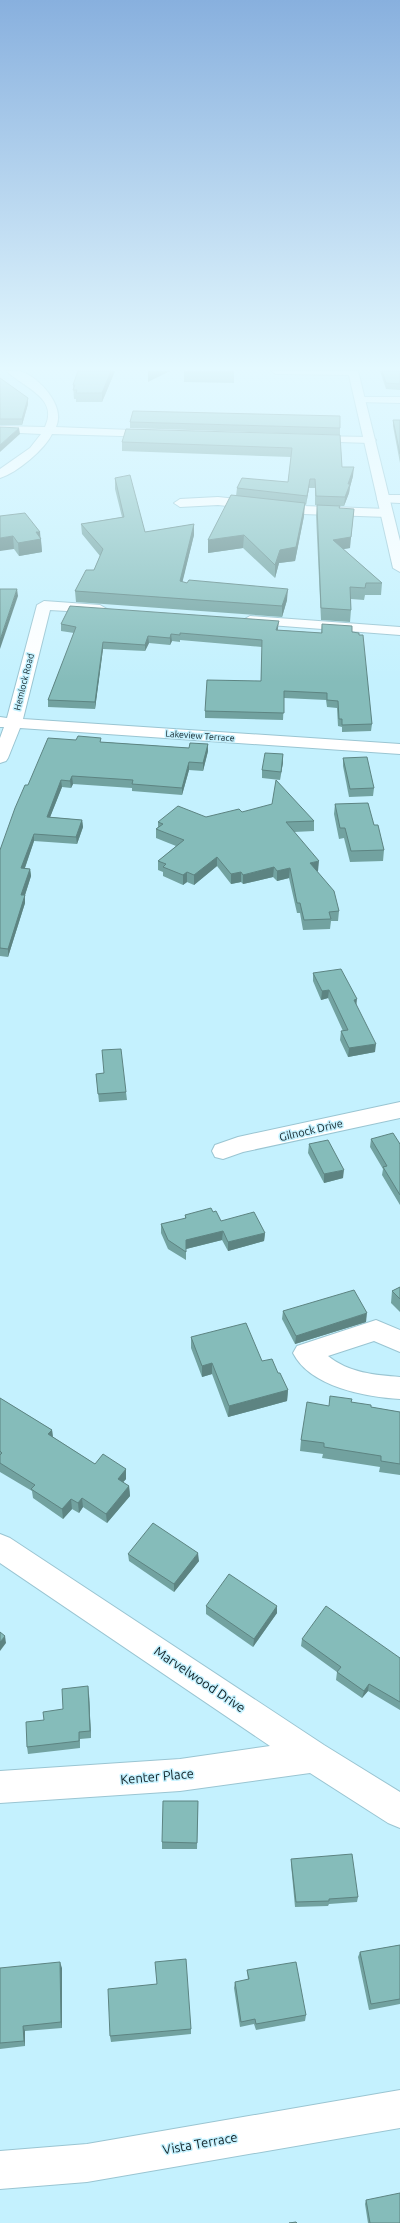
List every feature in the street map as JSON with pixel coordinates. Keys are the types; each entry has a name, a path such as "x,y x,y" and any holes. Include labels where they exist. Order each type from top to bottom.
{"street":[{"path":"378,475 400,568"},
{"path":"383,499 400,499"},
{"path":"180,503 218,501 303,510 387,513"},
{"name":"Hemlock Road","path":"0,758 7,723 44,605 115,610"},
{"path":"234,619 400,631"},
{"name":"Lakeview Terrace","path":"7,723 400,749"},
{"name":"Gilnock Drive","path":"223,1151 238,1145 400,1110"},
{"path":"400,1342 376,1330 306,1352 329,1372 371,1386 400,1388"},
{"name":"Marvelwood Drive","path":"0,1547 313,1756 400,1811"},
{"name":"Kenter Place","path":"0,1787 180,1775 313,1756"},
{"name":"Vista Terrace","path":"0,2170 87,2163 400,2109"}],"building":[{"path":"130,475 145,532 194,524 180,581 187,583 189,580 288,589 282,606 75,591 86,570 94,570 103,549 81,524 124,517 115,478"},
{"path":"289,475 351,475 348,484 350,484 345,497 316,496 315,479 310,479 307,496 237,488 242,478 288,482"},
{"path":"231,495 305,503 296,547 280,550 275,565 244,535 208,540"},
{"path":"317,505 340,506 339,508 354,509 351,537 333,540 382,583 366,583 365,588 350,587 351,610 321,608"},
{"path":"25,513 40,532 36,532 41,539 18,543 13,536 0,538 0,516"},
{"path":"0,589 17,589 0,640"},
{"path":"70,606 279,621 276,630 322,633 322,624 352,626 352,632 363,635 372,724 342,725 342,719 339,719 338,701 327,700 327,693 284,691 284,713 205,711 207,680 261,681 262,640 180,633 180,635 171,634 170,638 148,636 145,645 103,642 95,702 48,700 76,627 61,624"},
{"path":"78,736 101,738 100,742 189,748 190,743 208,744 203,763 189,762 182,788 132,784 133,780 72,776 70,781 61,780 47,817 82,820 76,837 34,834 21,868 30,869 21,895 25,895 8,949 0,948 0,850 15,808 25,785 28,785 48,738 76,740"},
{"path":"265,753 283,754 281,772 262,770"},
{"path":"367,757 374,788 350,789 343,758"},
{"path":"276,780 314,821 286,822 319,861 310,863 334,891 339,911 329,912 331,919 304,920 300,903 297,903 290,868 277,871 274,867 243,875 241,872 231,874 217,857 194,875 187,872 183,875 163,867 166,864 158,861 184,840 156,829 163,824 158,822 178,806 206,817 239,809 242,812 272,804"},
{"path":"368,803 374,825 378,825 384,850 351,851 345,828 340,828 335,804"},
{"path":"341,969 357,999 354,1000 376,1044 349,1048 341,1031 348,1030 329,990 322,991 313,973"},
{"path":"121,1049 126,1092 98,1094 96,1074 104,1073 102,1050"},
{"path":"393,1133 400,1144 400,1195 383,1167 387,1166 371,1139"},
{"path":"328,1140 344,1170 324,1174 309,1144"},
{"path":"211,1208 213,1212 216,1211 221,1221 254,1212 265,1233 228,1242 223,1231 186,1240 186,1252 168,1240 161,1224 186,1218 185,1215"},
{"path":"400,1287 400,1299 392,1291"},
{"path":"354,1290 367,1313 296,1336 283,1311"},
{"path":"246,1323 262,1361 272,1359 288,1390 229,1406 212,1363 202,1366 191,1337"},
{"path":"330,1396 352,1399 351,1402 400,1412 400,1464 381,1461 381,1456 324,1447 324,1443 301,1440 307,1402 329,1406"},
{"path":"0,1398 52,1430 48,1434 95,1464 103,1454 126,1469 118,1479 129,1486 106,1514 82,1498 78,1503 71,1499 62,1509 31,1489 35,1485 0,1463 0,1455 2,1453 0,1451"},
{"path":"153,1523 198,1553 174,1584 128,1554"},
{"path":"229,1574 277,1606 254,1639 206,1606"},
{"path":"326,1606 400,1658 400,1702 369,1684 364,1691 337,1672 341,1667 302,1639"},
{"path":"0,1632 5,1636 0,1642"},
{"path":"88,1686 90,1731 79,1732 79,1741 27,1747 26,1722 44,1720 43,1712 63,1709 62,1689"},
{"path":"163,1801 198,1801 197,1843 162,1842"},
{"path":"352,1854 358,1897 329,1899 329,1901 296,1902 291,1859"},
{"path":"400,1945 400,1999 371,2004 360,1952"},
{"path":"186,1959 191,2029 110,2036 108,1989 157,1984 155,1962"},
{"path":"60,1962 61,2022 23,2026 24,2041 0,2043 0,1968"},
{"path":"296,1962 306,2015 256,2024 255,2019 241,2022 235,1982 249,1979 247,1970"},
{"path":"400,2193 400,2223 370,2223 366,2200"}]}
